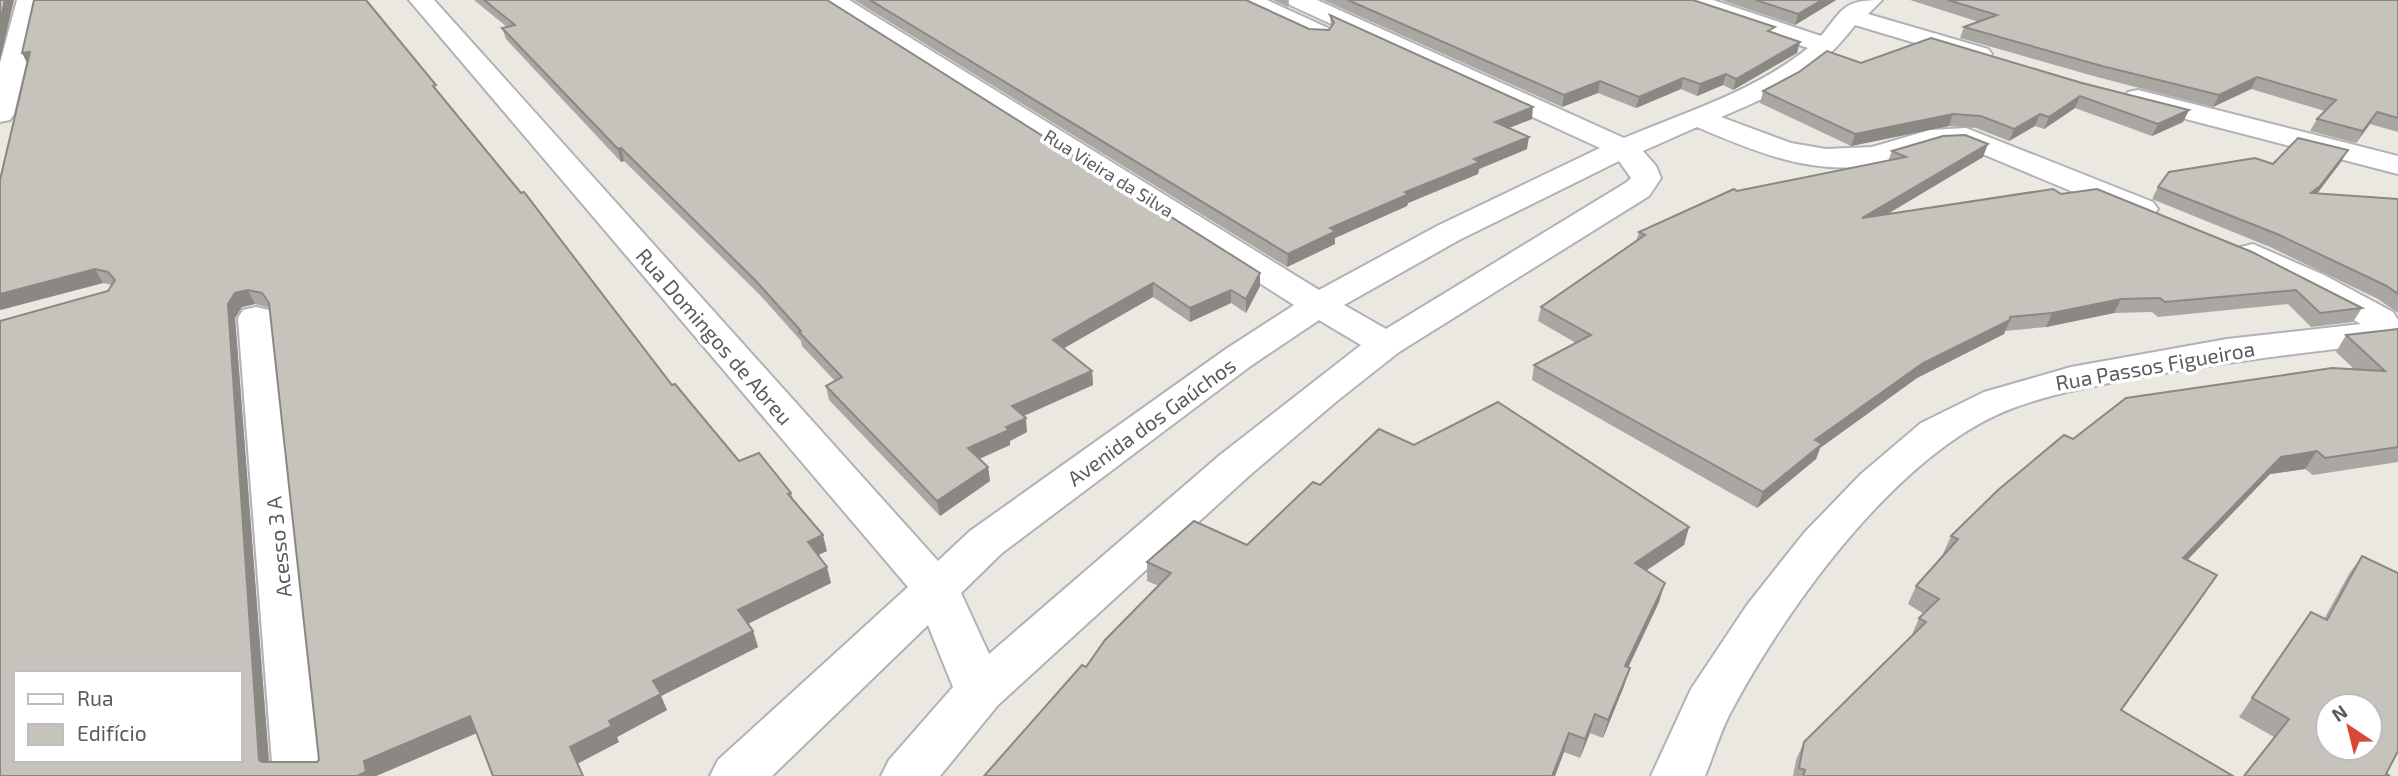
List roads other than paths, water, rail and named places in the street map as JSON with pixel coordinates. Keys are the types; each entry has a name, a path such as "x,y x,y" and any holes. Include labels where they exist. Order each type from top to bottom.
{"street":[{"name":"Rua Domingos de Abreu","path":"421,0 936,589 980,691"},
{"name":"Rua Vieira da Silva","path":"834,0 1318,305 1386,344"},
{"path":"1690,0 1826,46"},
{"path":"908,776 980,691 1235,465 1386,344 1638,189 1646,178 1641,166 1593,154 1299,1 1259,5"},
{"path":"0,10 35,2"},
{"path":"0,114 35,2"},
{"path":"1259,5 1530,133"},
{"name":"Avenida dos Gaúchos","path":"737,776 986,542 1239,357 1318,305 1593,154 1696,117 1765,88 1797,70 1826,46 1860,8"},
{"path":"1860,8 2008,62"},
{"path":"2114,93 2398,165"},
{"path":"1696,117 1794,153 1827,159 1871,156 1940,136 1966,137 2167,219"},
{"path":"2231,245 2312,282 2364,309 2397,331"},
{"name":"Acesso 3 A","path":"256,318 300,776"},
{"name":"Rua Passos Figueiroa","path":"1678,776 1709,703 1764,617 1820,544 1876,484 1935,432 1998,400 2071,377 2227,350 2397,331"}]}
